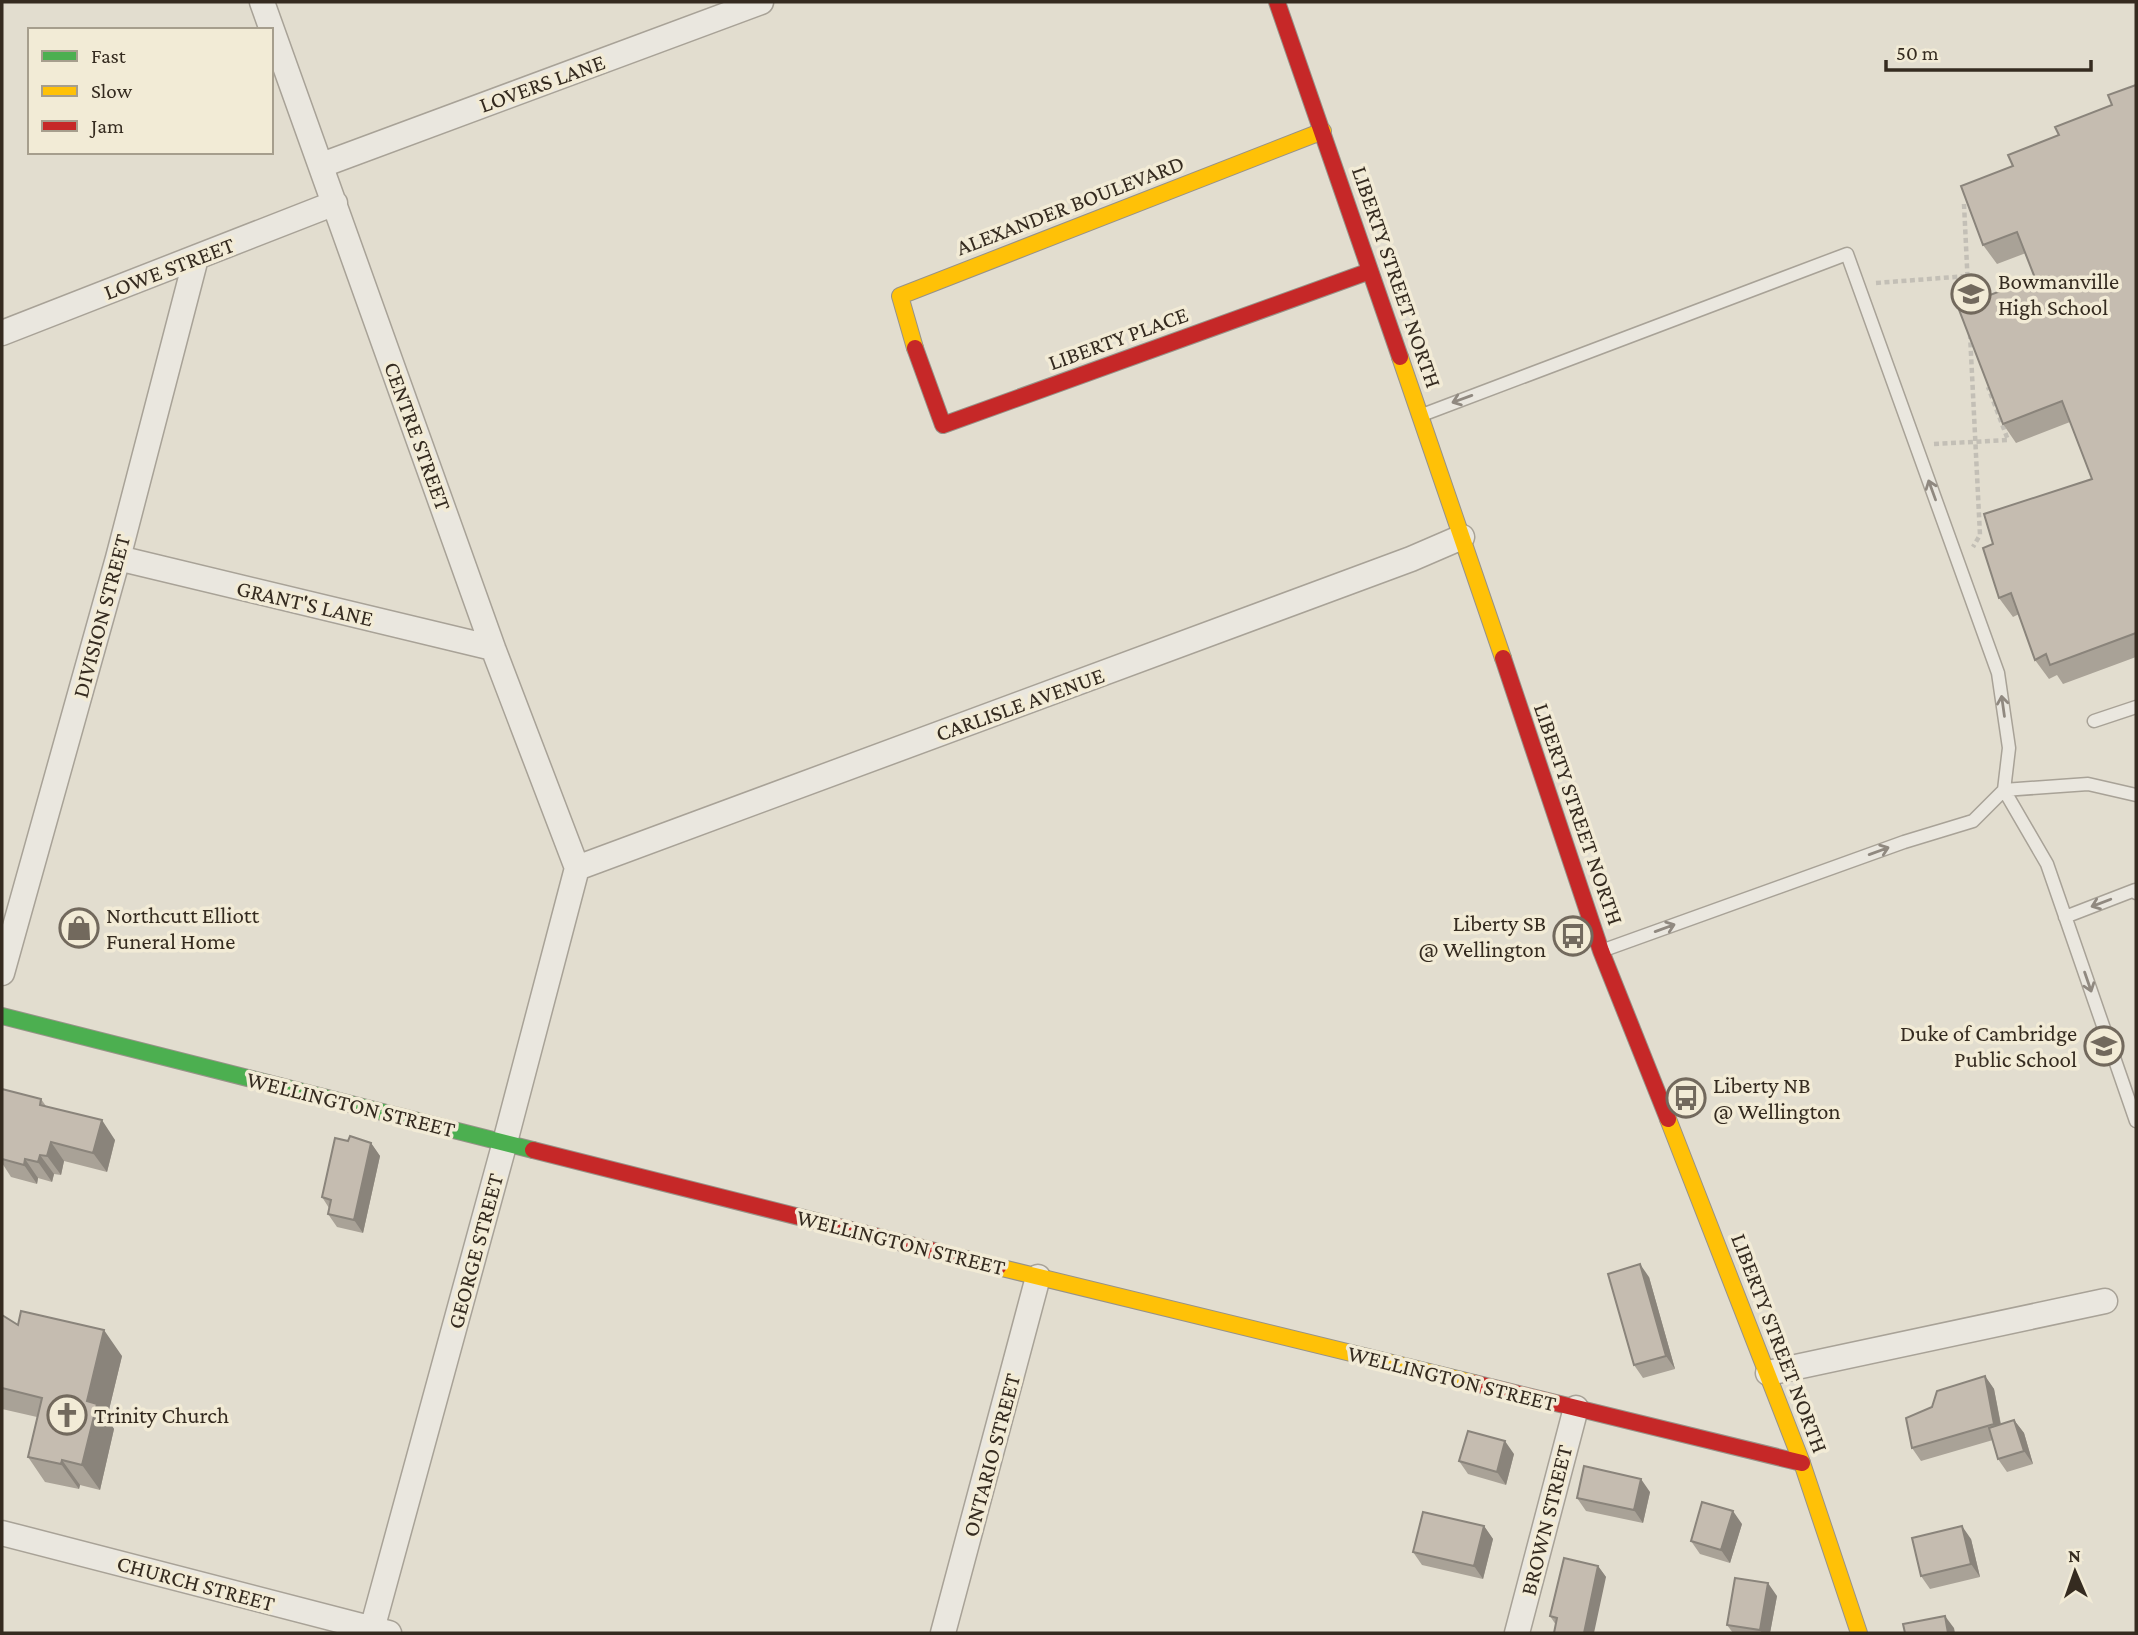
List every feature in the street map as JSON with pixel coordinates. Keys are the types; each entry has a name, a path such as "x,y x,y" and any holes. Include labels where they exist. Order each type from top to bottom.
{"street":[{"name":"CENTRE STREET","path":"262,2 272,28"},
{"name":"LOVERS LANE","path":"322,165 761,2"},
{"name":"LIBERTY STREET NORTH","path":"1277,2 1462,537 1601,951 1768,1373 1802,1463 1859,1633"},
{"name":"CENTRE STREET","path":"273,32 493,648 577,868"},
{"name":"ALEXANDER BOULEVARD","path":"920,364 900,296 1323,131"},
{"name":"LOWE STREET","path":"2,333 335,204"},
{"name":"DIVISION STREET","path":"2,973 118,558 196,258"},
{"name":"LIBERTY PLACE","path":"920,364 943,425 1370,271"},
{"name":"CARLISLE AVENUE","path":"577,868 1411,559 1462,537"},
{"name":"GRANT'S LANE","path":"118,558 493,648"},
{"name":"GEORGE STREET","path":"377,1632 577,868"},
{"name":"WELLINGTON STREET","path":"2,1016 1038,1277 1802,1463"},
{"name":"ONTARIO STREET","path":"943,1633 1038,1277"},
{"path":"1768,1373 2105,1301"},
{"name":"BROWN STREET","path":"1517,1633 1576,1408"},
{"name":"CHURCH STREET","path":"2,1533 377,1632"}],"lane":[{"path":"1420,415 1847,254 1998,673 2009,748 2004,790 2047,864 2136,1121"},
{"path":"2094,721 2136,707"},
{"path":"1601,951 1904,842 1973,821 2004,790 2088,784 2136,795"},
{"path":"2065,917 2135,890 2136,893"}],"path":[{"path":"1964,204 1969,313"},
{"path":"1858,284 1968,276"},
{"path":"1961,571 1980,535 1970,326"},
{"path":"1970,338 1980,363"},
{"path":"1916,445 2008,440 1985,376"}],"building":[{"path":"2136,85 2136,633 2050,665 2046,654 2035,660 2011,593 1999,598 1983,548 1993,544 1984,514 2092,479 2062,401 2003,424 1958,307 2035,278 2017,232 1983,245 1961,186 2013,166 2008,155 2059,135 2055,127 2112,105 2108,95"},
{"path":"2,1089 41,1099 40,1105 102,1120 93,1153 51,1142 47,1156 40,1155 38,1162 25,1159 24,1165 2,1159"},
{"path":"350,1136 371,1143 354,1220 328,1214 331,1200 322,1197 335,1138 348,1141"},
{"path":"1640,1264 1666,1356 1634,1365 1608,1274"},
{"name":"Trinity Church","path":"21,1311 104,1330 87,1401 97,1404 82,1465 28,1457 42,1398 2,1388 2,1315 18,1325"},
{"path":"1985,1376 1994,1424 1912,1448 1906,1418 1932,1407 1937,1391"},
{"path":"2014,1420 2024,1451 1998,1459 1989,1428"},
{"path":"1468,1431 1505,1441 1497,1472 1459,1461"},
{"path":"1584,1466 1641,1479 1634,1510 1577,1498"},
{"path":"1702,1502 1733,1511 1721,1550 1691,1541"},
{"path":"1423,1512 1484,1526 1474,1566 1413,1552"},
{"path":"1962,1526 1971,1564 1921,1576 1912,1538"},
{"path":"1564,1558 1598,1566 1584,1633 1554,1633 1557,1618 1550,1616"},
{"path":"1735,1578 1768,1583 1760,1630 1727,1625"},
{"path":"1945,1616 1948,1633 1905,1633 1903,1624"}],"traffic: fast":[{"path":"2,1016 533,1150"}],"traffic: slow":[{"path":"915,348 900,296 1323,131"},
{"path":"1400,357 1503,658"},
{"path":"1668,1119 1802,1463 1859,1633"},
{"path":"998,1267 1474,1383"}],"traffic: jam":[{"path":"1277,2 1400,357"},
{"path":"915,348 943,425 1370,271"},
{"path":"1503,658 1601,951 1668,1119"},
{"path":"533,1150 998,1267"},
{"path":"1474,1383 1802,1463"}],"place":[{"name":"Bowmanville High School","path":"1971,294"},
{"name":"Northcutt Elliott Funeral Home","path":"79,928"},
{"name":"Liberty SB @ Wellington","path":"1573,936"},
{"name":"Duke of Cambridge Public School","path":"2104,1046"},
{"name":"Liberty NB @ Wellington","path":"1686,1098"},
{"name":"Trinity Church","path":"67,1415"}]}
